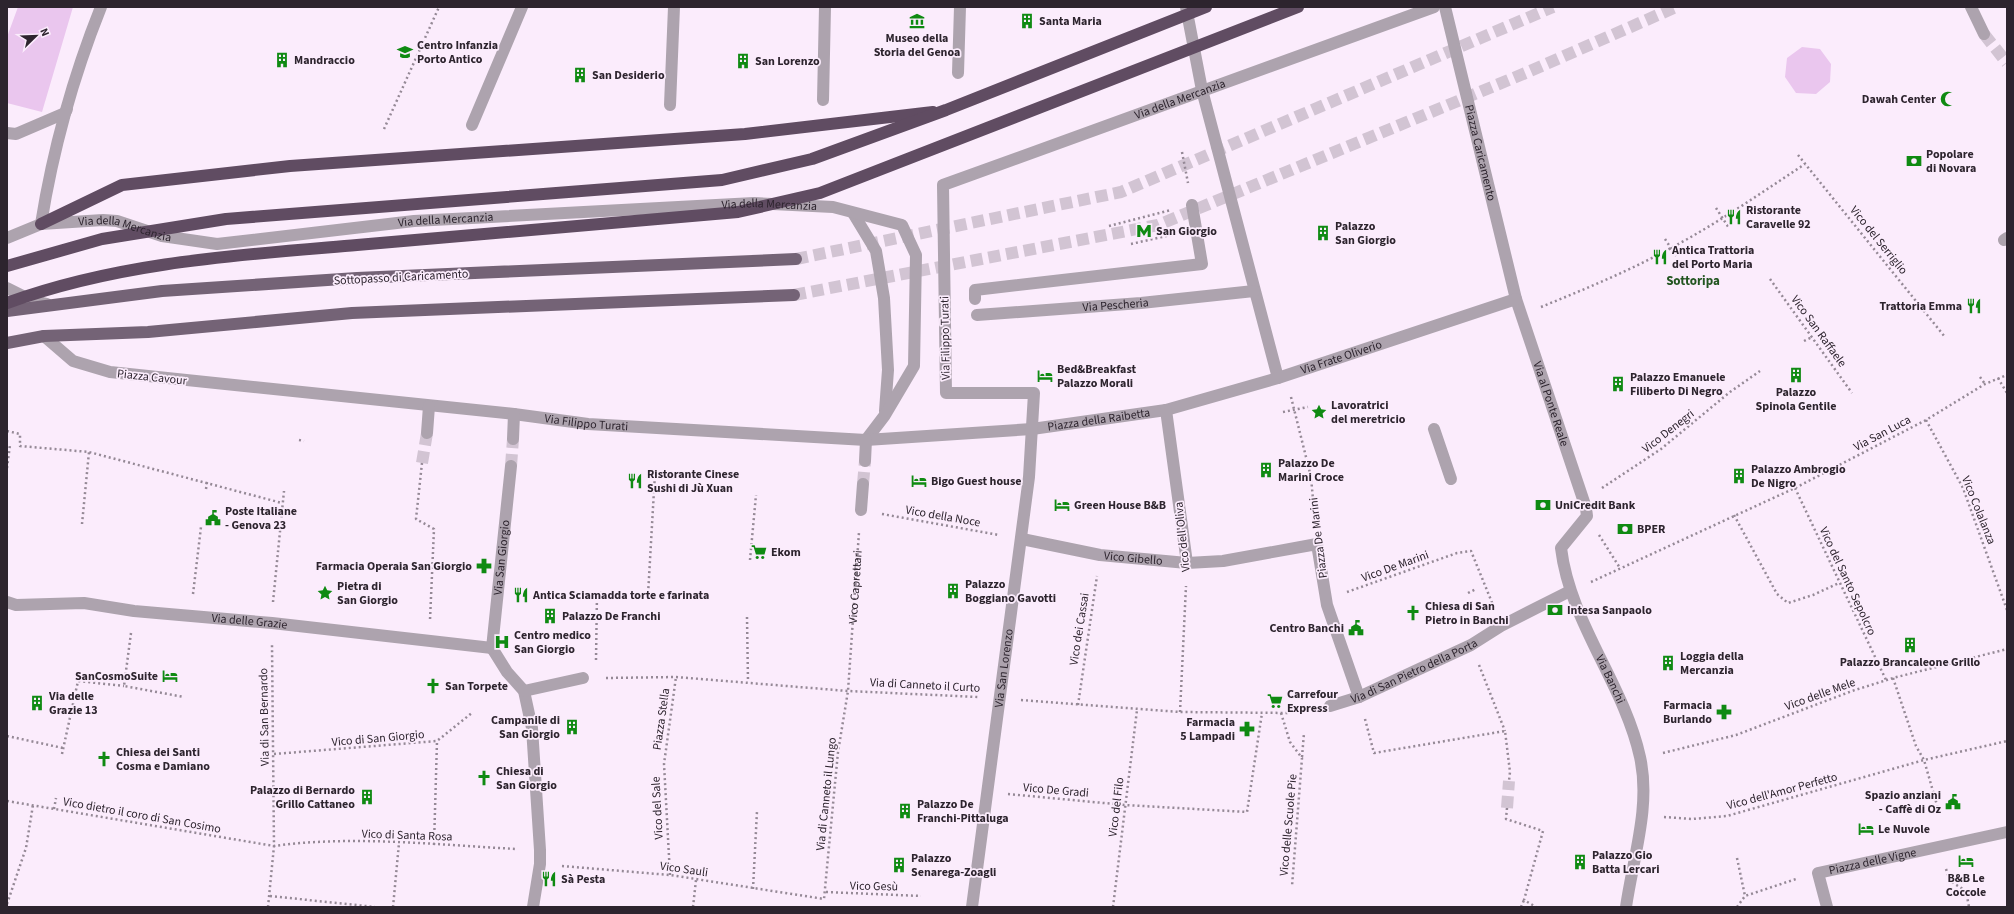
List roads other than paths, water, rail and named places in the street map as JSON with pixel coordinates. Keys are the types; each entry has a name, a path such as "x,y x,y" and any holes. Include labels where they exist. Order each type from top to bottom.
{"highway":[{"path":"7,266 102,239 226,219 722,180 812,159 946,110 1206,7"},
{"path":"7,303 26,296 107,275 197,259 738,212 820,194 1298,7"},
{"path":"41,224 122,185 290,166 745,134 946,110"}],"main road":[{"name":"Sottopasso di Caricamento","path":"7,311 47,304 162,291 357,278 796,259"},
{"path":"7,343 44,336 148,332 352,313 794,295"}],"street":[{"path":"41,224 49,174 65,114 82,53 101,7"},
{"path":"7,133 16,134 65,114 108,7"},
{"path":"472,125 522,7"},
{"path":"670,105 674,7"},
{"path":"823,100 825,7"},
{"path":"958,73 960,7"},
{"path":"1186,7 1202,90 1278,378"},
{"name":"Via della Mercanzia","path":"943,185 1434,7"},
{"name":"Piazza Caricamento","path":"1445,7 1516,299"},
{"path":"1971,7 1984,34"},
{"name":"Via Filippo Turati","path":"307,393 514,414 588,424 866,440 1032,428 1034,393 946,393 943,185"},
{"name":"Via della Mercanzia","path":"7,238 41,224 103,220 117,221 162,236 217,244 414,221 754,203 833,207 853,213"},
{"path":"975,299 975,290 1202,264 1192,205"},
{"path":"853,213 876,251 884,298 888,370 885,414"},
{"path":"853,213 902,225 916,255 914,366 885,414 866,440 865,461"},
{"path":"7,288 31,300 47,304"},
{"name":"Via Pescheria","path":"977,315 1141,303 1254,291"},
{"name":"Via al Ponte Reale","path":"1516,299 1587,512"},
{"name":"Via Frate Oliverio","path":"1166,410 1278,378 1516,299"},
{"name":"Piazza Cavour","path":"44,336 73,361 110,372 307,393"},
{"path":"427,433 430,406"},
{"name":"Piazza della Raibetta","path":"1032,428 1166,410"},
{"name":"Vico dell'Oliva","path":"1166,410 1187,563"},
{"path":"513,439 514,414"},
{"name":"Via San Lorenzo","path":"972,907 986,792 1022,540 1030,476 1032,428"},
{"path":"1434,429 1451,479"},
{"name":"Via San Giorgio","path":"492,648 511,466"},
{"path":"861,510 863,484"},
{"name":"Via Banchi","path":"1587,512 1561,548 1563,568 1572,596 1634,731 1641,759 1642,816 1626,907"},
{"name":"Vico Gibello","path":"1022,540 1100,555 1187,563 1223,561 1317,544"},
{"name":"Piazza De Marini","path":"1317,544 1326,598 1360,697"},
{"name":"Via di San Pietro della Porta","path":"1330,706 1360,697 1471,645 1498,628 1572,596"},
{"name":"Via delle Grazie","path":"7,602 16,605 84,603 134,611 272,623 492,648"},
{"path":"492,648 507,672 524,691 532,728 540,850 540,864 533,907"},
{"path":"524,691 583,678"},
{"name":"Piazza delle Vigne","path":"1827,907 1818,873 2007,832"}],"tunnel":[{"path":"796,259 1121,192 1553,7"},
{"path":"794,295 1158,225 1528,72 1676,7"},
{"path":"1984,34 2007,63"},
{"path":"422,463 427,433"},
{"path":"511,466 513,439"},
{"path":"863,484 865,461"},
{"path":"1507,808 1509,781"}],"place":[{"name":"Museo della Storia del Genoa","path":"917,21"},
{"name":"Santa Maria","path":"1027,21"},
{"name":"Centro Infanzia Porto Antico","path":"405,52"},
{"name":"Mandraccio","path":"282,60"},
{"name":"San Lorenzo","path":"743,61"},
{"name":"San Desiderio","path":"580,75"},
{"name":"Dawah Center","path":"1948,99"},
{"name":"Popolare di Novara","path":"1914,161"},
{"name":"Ristorante Caravelle 92","path":"1734,217"},
{"name":"San Giorgio","path":"1144,231"},
{"name":"Palazzo San Giorgio","path":"1323,233"},
{"name":"Antica Trattoria del Porto Maria","path":"1660,257"},
{"name":"Trattoria Emma","path":"1974,306"},
{"name":"Palazzo Spinola Gentile","path":"1796,375"},
{"name":"Bed&Breakfast Palazzo Morali","path":"1045,376"},
{"name":"Palazzo Emanuele Filiberto Di Negro","path":"1618,384"},
{"name":"Lavoratrici del meretricio","path":"1319,412"},
{"name":"Palazzo De Marini Croce","path":"1266,470"},
{"name":"Palazzo Ambrogio De Nigro","path":"1739,476"},
{"name":"Ristorante Cinese Sushi di Jù Xuan","path":"635,481"},
{"name":"Bigo Guest house","path":"919,481"},
{"name":"Green House B&B","path":"1062,505"},
{"name":"UniCredit Bank","path":"1543,505"},
{"name":"Poste Italiane - Genova 23","path":"213,518"},
{"name":"BPER","path":"1625,529"},
{"name":"Ekom","path":"759,552"},
{"name":"Farmacia Operaia San Giorgio","path":"484,566"},
{"name":"Palazzo Boggiano Gavotti","path":"953,591"},
{"name":"Pietra di San Giorgio","path":"325,593"},
{"name":"Antica Sciamadda torte e farinata","path":"521,595"},
{"name":"Intesa Sanpaolo","path":"1555,610"},
{"name":"Chiesa di San Pietro in Banchi","path":"1413,613"},
{"name":"Palazzo De Franchi","path":"550,616"},
{"name":"Centro Banchi","path":"1356,628"},
{"name":"Centro medico San Giorgio","path":"502,642"},
{"name":"Palazzo Brancaleone Grillo","path":"1910,645"},
{"name":"Loggia della Mercanzia","path":"1668,663"},
{"name":"SanCosmoSuite","path":"170,676"},
{"name":"San Torpete","path":"433,686"},
{"name":"Carrefour Express","path":"1275,701"},
{"name":"Via delle Grazie 13","path":"37,703"},
{"name":"Farmacia Burlando","path":"1724,712"},
{"name":"Campanile di San Giorgio","path":"572,727"},
{"name":"Farmacia 5 Lampadi","path":"1247,729"},
{"name":"Chiesa dei Santi Cosma e Damiano","path":"104,759"},
{"name":"Chiesa di San Giorgio","path":"484,778"},
{"name":"Palazzo di Bernardo Grillo Cattaneo","path":"367,797"},
{"name":"Spazio anziani - Caffè di Oz","path":"1953,802"},
{"name":"Palazzo De Franchi-Pittaluga","path":"905,811"},
{"name":"Le Nuvole","path":"1866,829"},
{"name":"B&B Le Coccole","path":"1966,861"},
{"name":"Palazzo Gio Batta Lercari","path":"1580,862"},
{"name":"Palazzo Senarega-Zoagli","path":"899,865"},
{"name":"Sà Pesta","path":"549,879"}],"district":[{"name":"Sottoripa","path":"1693,280"}]}
